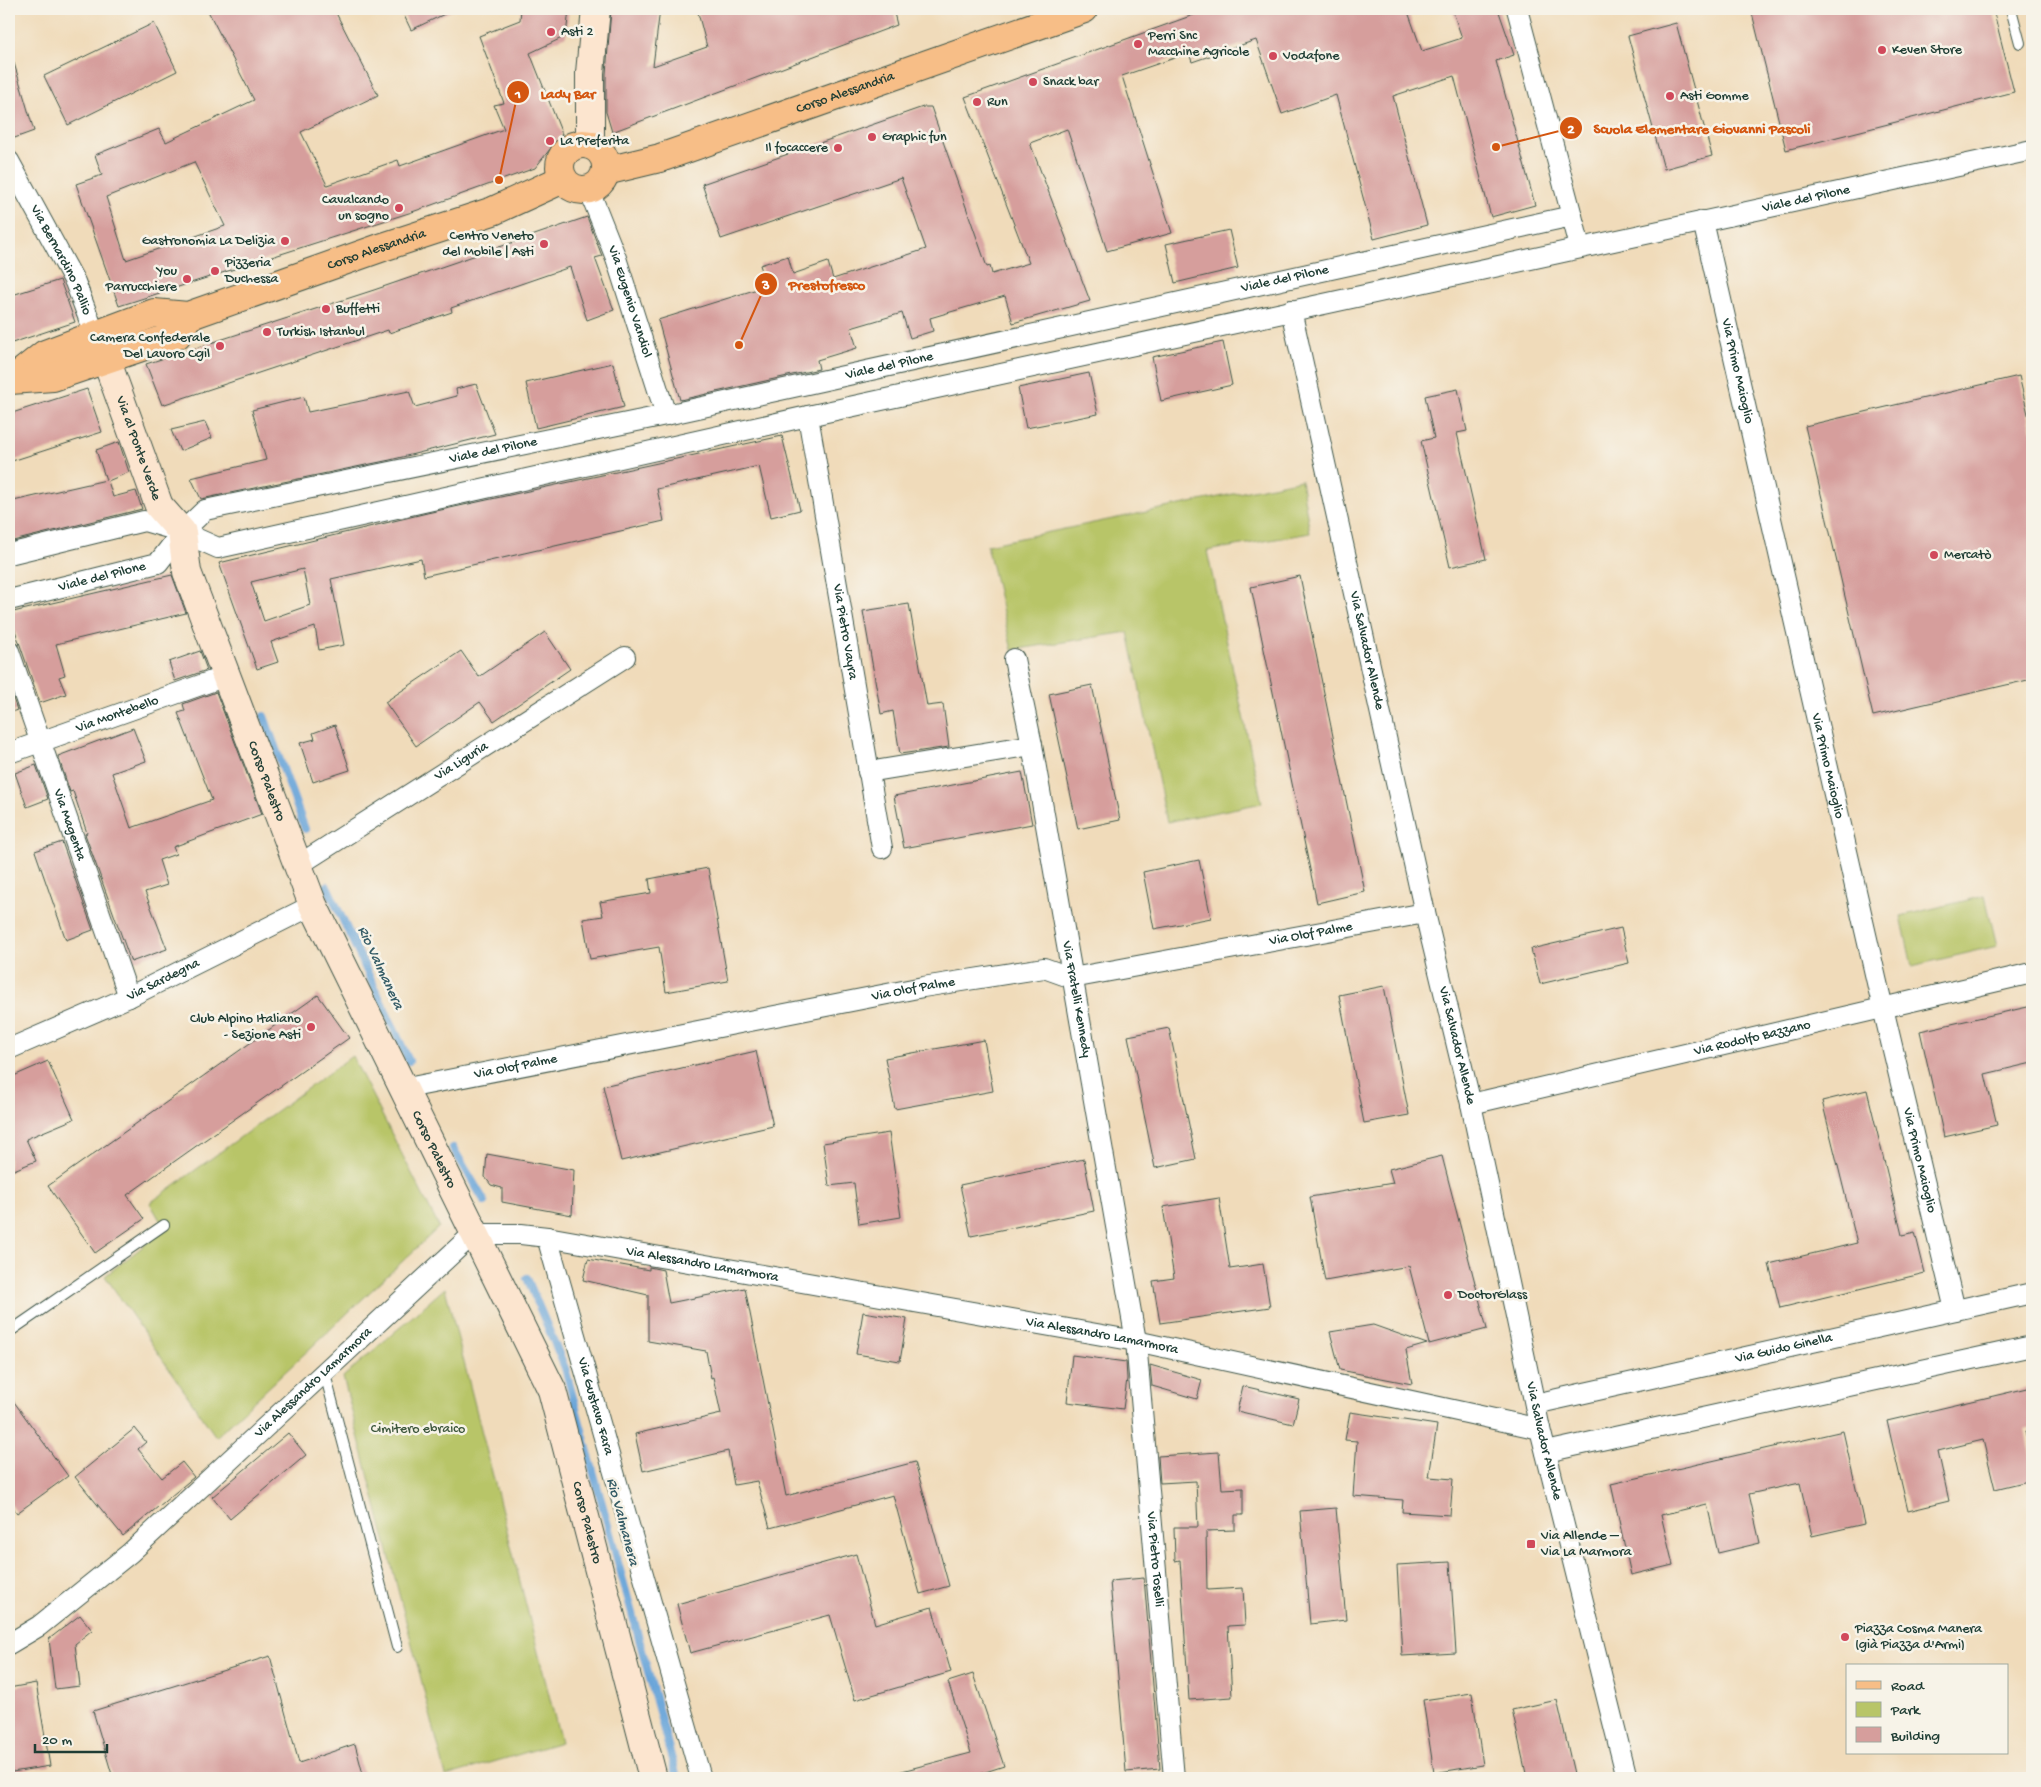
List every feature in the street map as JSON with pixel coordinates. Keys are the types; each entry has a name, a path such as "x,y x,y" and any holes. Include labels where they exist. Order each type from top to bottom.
{"main road":[{"name":"Corso Alessandria","path":"597,180 1084,9"},
{"path":"575,146 590,146 601,153 597,180 574,189 563,179 560,164 563,156 575,146"},
{"name":"Corso Alessandria","path":"12,379 45,354 154,313 188,316 383,247 493,211 563,179"},
{"name":"Corso Alessandria","path":"12,379 53,377 177,335 188,316"}],"street":[{"path":"590,146 590,73 596,9"},
{"path":"1517,9 1580,248"},
{"name":"Viale del Pilone","path":"9,554 144,521 182,532 218,548 1291,310 2032,150"},
{"name":"Via Bernardino Pallio","path":"9,161 75,282 95,335"},
{"name":"Via Eugenio Vandiol","path":"597,180 616,258 666,416"},
{"name":"Viale del Pilone","path":"9,600 158,563 182,532 205,510 666,416 1572,216"},
{"name":"Via Primo Maioglio","path":"1703,221 1883,1006 1955,1310"},
{"name":"Via Salvador Allende","path":"1291,310 1425,913 1471,1104 1540,1429 1627,1778"},
{"name":"Via al Ponte Verde","path":"106,360 160,506 182,532"},
{"name":"Via Pietro Vayra","path":"808,416 882,848"},
{"name":"Corso Palestro","path":"182,532 187,572 313,905 473,1234 552,1390 653,1778"},
{"name":"Via Magenta","path":"9,651 129,997"},
{"name":"Via Liguria","path":"297,866 625,657"},
{"name":"Via Fratelli Kennedy","path":"1014,659 1032,745 1136,1342"},
{"name":"Via Montebello","path":"9,753 226,676"},
{"path":"868,772 1032,745"},
{"name":"Via Sardegna","path":"9,1049 129,997 313,905"},
{"name":"Via Olof Palme","path":"402,1089 924,987 1044,968 1072,978 1425,913"},
{"name":"Via Rodolfo Bazzano","path":"1471,1104 1883,1006 2032,973"},
{"name":"Via Alessandro Lamarmora","path":"9,1644 38,1626 130,1553 325,1374 473,1234 522,1234 547,1237 1136,1342 1540,1429"},
{"name":"Via Gustavo Fara","path":"547,1237 701,1778"},
{"name":"Via Guido Ginella","path":"1535,1404 2032,1293"},
{"name":"Via Pietro Toselli","path":"1136,1342 1174,1778"},
{"path":"1546,1452 2032,1346"}],"lane":[{"path":"2011,9 2020,43"},
{"path":"9,1332 164,1225"},
{"path":"325,1374 397,1648"}],"green space":[{"path":"1301,480 1310,533 1207,551 1262,803 1167,822 1128,632 1012,650 987,545"},
{"path":"1985,896 1997,946 1912,966 1901,916"},
{"path":"352,1056 439,1227 216,1437 105,1276 165,1229 150,1203"},
{"name":"Cimitero ebraico","path":"445,1288 561,1742 446,1776 343,1377"}],"building":[{"path":"207,9 334,9 378,95 301,132 327,185 398,160 400,166 504,129 494,105 504,103 479,36 520,20 521,9 569,9 566,36 530,53 562,134 535,168 415,211 119,306 76,184 102,175 95,155 159,129 166,142 254,100","holes":["194,162 225,226 126,260 106,197"]},
{"path":"401,9 455,9 411,30"},
{"path":"611,9 660,9 653,66 707,47 697,9 893,9 897,25 612,132 606,112 606,74"},
{"path":"1210,9 1407,9 1422,51 1462,38 1452,9 1498,9 1514,55 1496,61 1535,205 1491,217 1454,76 1393,96 1427,225 1374,239 1336,95 1282,114 1256,40 1192,62 1189,53 1122,76 1172,233 1107,251 1067,129 1030,143 1090,301 1013,323 1005,296 930,318 933,331 910,338 902,313 851,328 857,348 817,360 819,369 680,400 658,320 767,286 760,265 788,256 793,274 828,262 833,279 926,249 901,178 721,239 702,184 923,107 931,107 987,267 990,266 992,274 1029,263 965,97"},
{"name":"Keven Store","path":"1751,9 1993,9 2014,92 1786,150"},
{"path":"154,23 177,71 68,125 44,76"},
{"name":"Asti Gomme","path":"1676,23 1712,156 1664,169 1628,36"},
{"path":"14,63 34,131 9,140 9,64"},
{"path":"587,217 602,256 595,258 614,310 587,320 570,267 451,308 452,312 389,333 388,330 162,405 146,364 374,290"},
{"path":"1229,230 1238,268 1175,283 1166,244"},
{"path":"60,280 75,322 9,344 9,296"},
{"path":"1223,342 1232,385 1161,401 1152,357"},
{"path":"613,363 624,407 536,428 526,383"},
{"path":"1089,373 1098,414 1026,428 1018,388"},
{"name":"Mercatò","path":"2019,376 2032,431 2032,679 1873,716 1805,426"},
{"path":"476,384 495,434 390,460 201,499 191,478 266,460 252,410 304,397 308,412 409,391 415,407 457,396 456,389"},
{"path":"87,389 102,432 9,462 9,414"},
{"path":"1458,389 1467,431 1457,433 1486,559 1450,567 1421,441 1434,438 1425,396"},
{"path":"205,422 212,438 180,451 171,430"},
{"path":"782,436 800,510 771,517 759,466 657,489 664,521 424,576 421,559 331,579 344,645 319,650 315,627 271,642 278,662 257,669 219,563 427,513","holes":["303,569 310,605 264,621 251,582"]},
{"path":"119,442 129,472 108,481 113,497 136,491 142,509 9,542 9,502 106,480 96,450"},
{"path":"172,575 186,613 56,644 65,675 59,677 66,694 40,703 9,613"},
{"path":"1300,576 1365,892 1317,903 1251,587"},
{"path":"909,604 927,706 943,704 949,747 900,754 893,711 881,714 863,611"},
{"path":"545,632 570,669 494,721 480,702 416,746 385,702 461,651 479,677"},
{"path":"200,651 207,670 175,681 169,662"},
{"path":"1092,685 1120,820 1078,829 1049,694"},
{"path":"9,687 17,710 9,713"},
{"path":"216,692 262,814 173,847 176,854 159,860 167,885 145,892 167,949 131,962 85,834 87,833 73,791 70,792 58,756 133,728 146,761 112,773 131,828 212,800 178,713 185,711 183,704"},
{"path":"335,725 350,770 313,782 300,743 315,739 313,733"},
{"path":"36,765 48,799 27,807 15,773"},
{"path":"1022,772 1032,824 904,848 894,796"},
{"path":"62,842 93,930 66,940 35,851"},
{"path":"1199,860 1211,918 1154,929 1143,872"},
{"path":"708,868 728,981 666,992 659,947 590,959 583,919 603,916 600,902 651,893 649,879"},
{"path":"1621,928 1629,963 1540,984 1531,949"},
{"path":"1384,986 1409,1115 1364,1123 1339,995"},
{"path":"318,995 349,1038 127,1195 144,1219 95,1253 48,1186"},
{"path":"2032,1006 2032,1063 1985,1074 1997,1125 1944,1137 1920,1031"},
{"path":"1169,1028 1196,1159 1155,1168 1128,1036"},
{"path":"984,1040 993,1091 895,1109 885,1058"},
{"path":"756,1051 773,1126 621,1161 603,1086"},
{"path":"48,1061 74,1119 26,1139 36,1161 9,1172 9,1078"},
{"path":"1867,1090 1902,1235 1915,1232 1925,1273 1780,1308 1769,1264 1857,1243 1822,1101"},
{"path":"889,1133 901,1217 859,1224 854,1183 829,1186 823,1143"},
{"path":"487,1154 574,1170 572,1215 502,1202 502,1188 491,1185 485,1177"},
{"path":"1442,1156 1487,1329 1429,1344 1409,1266 1325,1281 1310,1197 1393,1183 1389,1169"},
{"path":"1084,1159 1094,1211 971,1236 960,1185"},
{"path":"1219,1198 1230,1269 1263,1264 1270,1307 1160,1323 1153,1281 1174,1278 1163,1207"},
{"path":"588,1259 649,1270 649,1267 663,1270 669,1303 745,1288 786,1496 915,1462 949,1586 920,1594 893,1495 770,1528 757,1481 734,1485 728,1451 643,1471 635,1434 721,1414 713,1377 711,1378 706,1351 648,1341 648,1295 583,1280"},
{"path":"863,1312 907,1319 900,1361 856,1354"},
{"path":"1373,1325 1427,1344 1406,1350 1412,1384 1340,1370 1330,1332"},
{"path":"1072,1355 1126,1362 1127,1379 1123,1409 1067,1402"},
{"path":"1150,1365 1202,1380 1197,1399 1152,1386"},
{"path":"1243,1386 1299,1399 1293,1424 1237,1411"},
{"path":"2032,1387 2032,1429 2025,1431 2032,1462 2032,1480 1995,1489 1983,1440 1938,1451 1949,1501 1908,1511 1887,1421"},
{"path":"9,1395 68,1476 17,1513 9,1502"},
{"path":"1350,1412 1437,1425 1429,1477 1453,1479 1450,1515 1402,1512 1403,1500 1353,1496 1357,1441 1345,1440"},
{"path":"135,1428 146,1442 138,1449 162,1478 182,1462 194,1477 123,1536 75,1477"},
{"path":"1843,1431 1864,1524 1812,1536 1800,1483 1749,1494 1760,1543 1718,1553 1707,1504 1661,1515 1673,1565 1631,1575 1611,1484"},
{"path":"288,1433 306,1455 230,1519 212,1497"},
{"path":"1219,1452 1222,1489 1243,1488 1243,1515 1235,1515 1235,1530 1206,1531 1207,1590 1243,1588 1245,1625 1228,1626 1232,1697 1189,1700 1180,1560 1175,1561 1174,1527 1198,1527 1196,1481 1160,1483 1158,1456"},
{"path":"1336,1508 1346,1620 1310,1624 1300,1511"},
{"path":"856,1554 875,1624 932,1607 951,1672 855,1700 830,1615 690,1653 677,1604"},
{"path":"1450,1562 1456,1653 1402,1656 1397,1565"},
{"path":"1144,1578 1160,1769 1126,1772 1110,1581"},
{"path":"80,1615 92,1630 75,1644 80,1686 55,1689 49,1639"},
{"path":"270,1656 299,1763 355,1744 364,1778 113,1778 93,1711"},
{"path":"973,1674 1004,1766 967,1778 899,1778 898,1772 971,1753 948,1682"},
{"path":"36,1683 50,1766 12,1772 9,1754 9,1688"},
{"path":"1472,1693 1483,1765 1434,1773 1423,1700"},
{"path":"1557,1700 1575,1778 1527,1778 1512,1710"}],"waterway":[{"name":"Rio Valmanera","path":"264,716 305,829"},
{"name":"Rio Valmanera","path":"327,886 409,1061"},
{"name":"Rio Valmanera","path":"453,1148 485,1202"},
{"name":"Rio Valmanera","path":"527,1278 565,1368 677,1778"}],"place":[{"name":"Asti 2","path":"551,32"},
{"name":"Perri Snc Macchine Agricole","path":"1138,44"},
{"name":"Keven Store","path":"1882,50"},
{"name":"Vodafone","path":"1273,56"},
{"name":"Snack bar","path":"1033,82"},
{"name":"Asti Gomme","path":"1670,96"},
{"name":"Run","path":"977,102"},
{"name":"Graphic fun","path":"872,137"},
{"name":"La Preferita","path":"550,141"},
{"name":"Scuola Elementare Giovanni Pascoli","path":"1496,147"},
{"name":"Il focaccere","path":"838,148"},
{"name":"Lady Bar","path":"499,180"},
{"name":"Cavalcando un sogno","path":"399,208"},
{"name":"Gastronomia La Delizia","path":"285,241"},
{"name":"Centro Veneto del Mobile | Asti","path":"544,244"},
{"name":"Pizzeria Duchessa","path":"215,271"},
{"name":"You Parrucchiere","path":"187,279"},
{"name":"Buffetti","path":"326,309"},
{"name":"Turkish Istanbul","path":"267,332"},
{"name":"Prestofresco","path":"739,345"},
{"name":"Camera Confederale Del Lavoro Cgil","path":"220,346"},
{"name":"Mercatò","path":"1934,555"},
{"name":"Club Alpino Italiano - Sezione Asti","path":"311,1027"},
{"name":"DoctorGlass","path":"1448,1295"},
{"name":"Via Allende – Via La Marmora","path":"1531,1544"},
{"name":"Piazza Cosma Manera (già Piazza d'Armi)","path":"1845,1637"}]}
